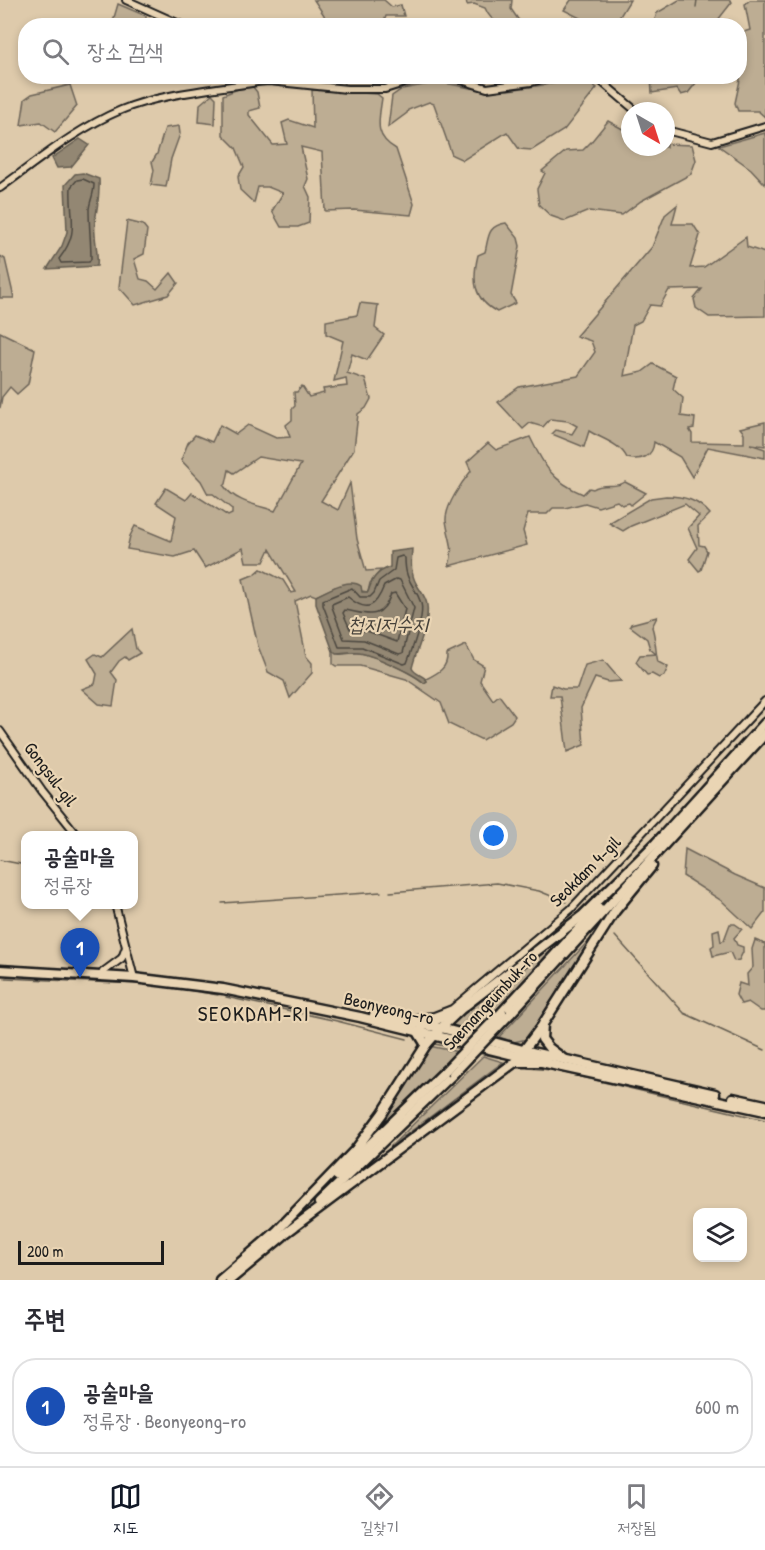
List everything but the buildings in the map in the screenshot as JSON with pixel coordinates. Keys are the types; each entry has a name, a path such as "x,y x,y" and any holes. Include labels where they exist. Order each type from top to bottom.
{"main road":[{"name":"Saemangeumbuk-ro","path":"506,1013 765,723"},
{"name":"Saemangeumbuk-ro","path":"230,1280 364,1160 506,1013 765,734"},
{"path":"276,1237 519,1056 543,1024 615,911 693,814"},
{"path":"276,1237 356,1149 437,1031 461,1009 582,916 659,840"},
{"name":"Beonyeong-ro","path":"0,964 187,979 398,1020 420,1029"},
{"name":"Beonyeong-ro","path":"0,970 133,975 223,989 437,1031 519,1056 561,1057 765,1105"},
{"path":"426,1045 420,1029 461,1009"},
{"path":"543,1024 542,1039 561,1057"},
{"path":"519,1056 765,1111"},
{"name":"Saemangeumbuk-ro","path":"219,1280 276,1237"}],"street":[{"path":"126,0 166,18"},
{"path":"0,188 73,135 121,110 231,84"},
{"path":"298,84 347,89 385,89 401,84"},
{"path":"474,84 487,88 516,84"},
{"path":"604,84 625,102"},
{"path":"675,132 712,142 765,126"},
{"name":"Seokdam 4-gil","path":"398,1020 434,1016 452,1009 571,909 765,701"},
{"name":"Gongsul-gil","path":"0,731 42,791 74,831"},
{"path":"116,909 133,975"},
{"path":"104,972 122,958 127,947"}],"shaded area":[{"path":"314,0 384,0 392,7 401,5 404,16 325,18"},
{"path":"466,0 512,0 511,9 517,18 491,18 485,8 474,4 467,5"},
{"path":"571,0 630,0 619,18 580,18 564,10"},
{"path":"679,0 730,0 732,2 719,18 655,18 657,13"},
{"path":"750,0 765,0 765,117 758,111 738,111 735,103 739,84 747,84 747,31 750,30 745,4"},
{"path":"118,4 146,16 146,18 114,18"},
{"path":"344,84 390,84 350,86"},
{"path":"429,84 450,84 470,88 508,90 550,84 592,84 597,88 564,130 532,150 519,149 507,132 463,160 452,155 434,104 429,102 408,110 388,127 392,96 402,89"},
{"path":"651,84 695,84 688,93 681,95 677,89 652,93"},
{"path":"70,85 77,106 55,132 41,122 21,125 25,99 32,94"},
{"path":"253,87 257,92 260,108 249,111 249,115 273,145 287,144 282,123 289,120 313,128 312,90 377,94 382,98 379,127 384,139 396,149 414,204 411,215 354,210 325,211 322,152 301,147 308,179 305,186 310,197 309,223 298,227 281,227 272,211 283,193 268,187 258,187 254,203 240,190 238,177 244,167 236,148 223,135 223,95 238,89"},
{"path":"212,94 216,98 215,124 199,122 200,104"},
{"path":"608,121 621,128 621,156 675,156 675,144 692,145 696,160 691,174 641,201 622,215 589,211 565,221 551,216 539,205 537,189 545,173 542,171 566,151 583,150"},
{"path":"179,126 180,134 171,159 166,187 151,185 154,170 152,162 157,154 165,128"},
{"path":"765,133 765,184 751,169 719,146"},
{"path":"677,205 672,224 693,224 700,235 690,268 704,267 746,237 747,247 765,253 765,316 709,317 696,308 694,299 702,289 669,290 660,306 650,305 641,321 633,325 624,376 642,372 653,364 676,376 673,389 683,398 681,416 695,418 694,428 689,429 692,442 744,443 744,433 740,428 765,422 765,446 750,444 765,449 765,458 708,447 692,477 680,457 654,442 649,454 637,459 627,458 616,445 589,431 584,447 552,434 556,430 572,434 577,426 568,421 550,419 543,427 530,423 523,429 498,402 519,387 578,376 595,352 591,341 576,336 652,247 665,215"},
{"path":"127,221 143,225 147,230 144,254 134,259 140,279 148,281 157,289 171,273 178,283 168,295 135,305 119,287"},
{"path":"506,223 518,238 520,246 511,295 516,303 497,312 489,307 479,295 475,273 478,255 485,252 492,229"},
{"path":"0,256 5,259 14,298 0,298"},
{"path":"360,303 378,305 375,328 384,335 367,360 352,354 347,373 365,379 371,399 366,408 358,414 354,449 321,501 338,510 350,483 357,539 366,571 381,570 370,583 368,592 335,587 316,596 311,594 295,601 306,656 312,663 312,673 290,698 284,681 268,672 258,646 243,579 261,569 283,580 291,593 296,592 270,549 264,562 246,562 243,548 205,568 194,551 175,557 127,549 135,526 171,541 176,516 156,503 166,488 186,500 192,493 228,516 232,514 232,509 213,494 208,494 201,481 181,460 188,443 195,435 212,442 220,425 236,434 248,425 276,438 290,437 286,425 292,420 292,409 295,406 294,392 302,386 309,397 324,393 323,389 347,386 346,378 334,381 343,341 326,334 326,321 357,315","holes":["258,457 301,464 275,511 240,499 224,486 229,470 234,473"]},
{"path":"0,332 35,349 28,384 17,394 10,387 2,397 0,408"},
{"path":"530,437 550,472 572,489 583,494 589,488 618,485 625,482 646,493 631,505 629,503 622,505 617,501 598,507 585,503 565,508 553,508 547,514 528,514 523,531 527,545 449,566 451,548 446,515 455,494 471,471 467,462 488,443 496,450"},
{"path":"666,496 690,500 701,505 710,514 698,526 699,545 704,546 707,551 699,571 689,559 697,548 688,528 699,516 685,504 623,531 609,523 651,498"},
{"path":"657,617 652,627 658,662 668,667 664,676 659,678 652,674 647,675 636,662 640,655 656,654 650,649 647,639 630,626"},
{"path":"132,629 136,649 140,653 128,660 125,657 111,672 117,680 113,706 99,704 82,689 95,684 97,674 88,659 95,654 102,657"},
{"path":"466,645 474,660 484,666 480,681 493,700 499,695 515,716 511,722 482,740 449,724 441,703 406,679 360,666 333,664 333,651 338,654 360,653 393,665 424,683 444,666 447,654"},
{"path":"603,660 621,681 608,682 595,678 581,708 584,745 567,752 560,696 550,696 552,685 563,689 577,689 585,665"},
{"path":"685,849 765,888 765,912 752,929 722,901 683,876"},
{"path":"730,924 735,924 742,929 734,938 737,945 743,947 743,952 739,960 734,961 730,952 713,956 711,947 714,945 713,931 719,929 721,942"},
{"path":"574,930 476,1032 449,1025"},
{"path":"593,936 527,1039 514,1042 499,1037"},
{"path":"755,940 765,944 765,1011 761,1011 748,1002 741,1004 736,995 739,983 748,986 747,974 753,967 752,949"},
{"path":"429,1046 459,1052 367,1141"},
{"path":"483,1056 503,1062 390,1147"}],"water":[{"path":"80,139 89,145 71,167 57,168 52,158"},
{"path":"83,173 99,179 95,228 97,266 47,269 62,246 67,232 65,185 75,174"},
{"name":"첩지저수지","path":"412,549 413,576 426,599 427,612 425,629 412,668 426,679 424,683 402,670 365,654 336,654 316,604 316,596 345,584 356,584 361,586 362,592 368,592 375,576 390,567 390,552"}],"waterway":[{"path":"696,7 697,0"},
{"path":"0,860 21,864"},
{"path":"390,892 497,883 539,891 566,902"},
{"path":"222,903 381,892"},
{"path":"615,936 684,1013 765,1050"},
{"path":"5,978 160,985"},
{"path":"170,987 218,995"},
{"path":"226,997 407,1039"},
{"path":"434,1044 461,1049"},
{"path":"478,1053 502,1058"},
{"path":"528,1068 552,1070 765,1120"}],"place":[{"name":"공술마을","path":"80,978"}],"district":[{"name":"SEOKDAM-RI","path":"254,1013"}]}
